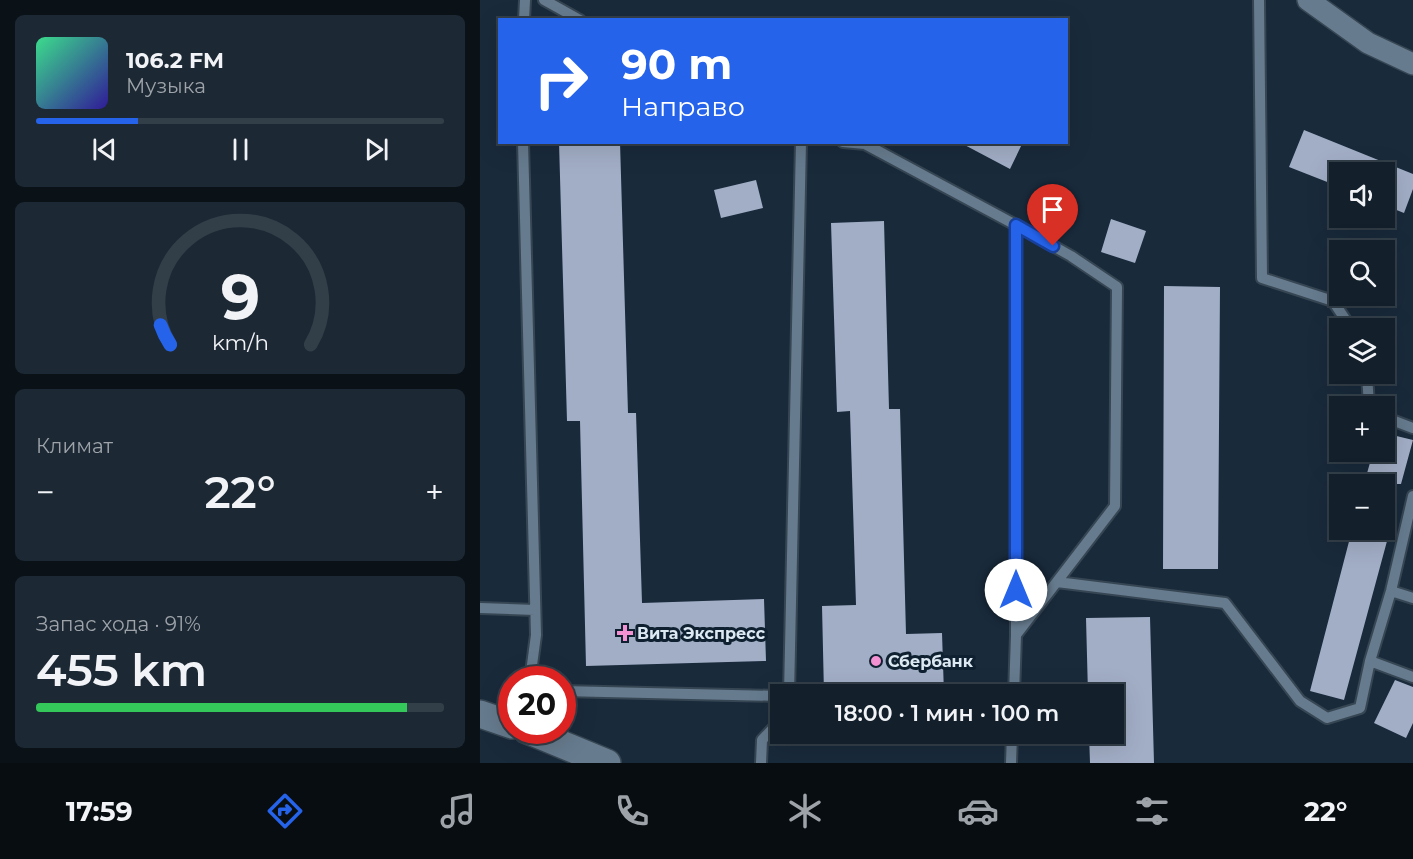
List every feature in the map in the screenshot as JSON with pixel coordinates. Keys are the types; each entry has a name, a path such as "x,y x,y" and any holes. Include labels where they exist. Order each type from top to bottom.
{"street":[{"path":"1308,0 1368,43 1413,64"},
{"path":"480,714 498,720"},
{"path":"561,744 607,763"}],"lane":[{"path":"524,18 525,0"},
{"path":"544,0 576,18"},
{"path":"1259,0 1262,278 1333,301 1344,318"},
{"path":"523,144 536,635 532,666"},
{"path":"789,684 801,144"},
{"path":"866,144 1071,256 1117,287 1114,506 1016,635"},
{"path":"1014,684 1016,225"},
{"path":"1395,421 1413,428"},
{"path":"1057,582 1225,603 1300,701 1327,718 1360,708 1413,496"},
{"path":"1391,591 1413,598"},
{"path":"480,608 535,610"},
{"path":"1370,661 1413,677"},
{"path":"576,691 770,696"},
{"path":"761,763 762,740 770,732"},
{"path":"1011,763 1012,744"}],"building":[{"path":"1304,130 1383,162 1329,162 1329,183 1289,167"},
{"path":"559,144 620,144 628,413 636,413 642,603 764,599 766,661 586,666 580,421 567,421"},
{"path":"963,144 1022,144 1010,169"},
{"path":"1395,167 1413,174 1413,189 1404,213 1395,209"},
{"path":"756,180 763,208 721,218 714,190"},
{"path":"1111,219 1146,231 1135,263 1101,252"},
{"path":"884,221 889,409 900,409 906,634 942,633 944,684 824,684 822,606 856,605 850,411 837,412 831,223"},
{"path":"1164,286 1220,287 1218,569 1163,569"},
{"path":"1395,436 1413,440 1401,484 1395,484 1395,474 1367,474 1370,462 1395,462"},
{"path":"1349,540 1387,540 1344,700 1310,691"},
{"path":"1150,617 1154,763 1090,763 1089,744 1124,744 1124,684 1088,684 1086,618"},
{"path":"1395,680 1413,687 1413,723 1406,738 1374,723"}],"place":[{"name":"Вита Экспресс","path":"625,633"},
{"name":"Сбербанк","path":"876,661"}],"route":[{"path":"1016,590 1016,225 1053,246"}]}
